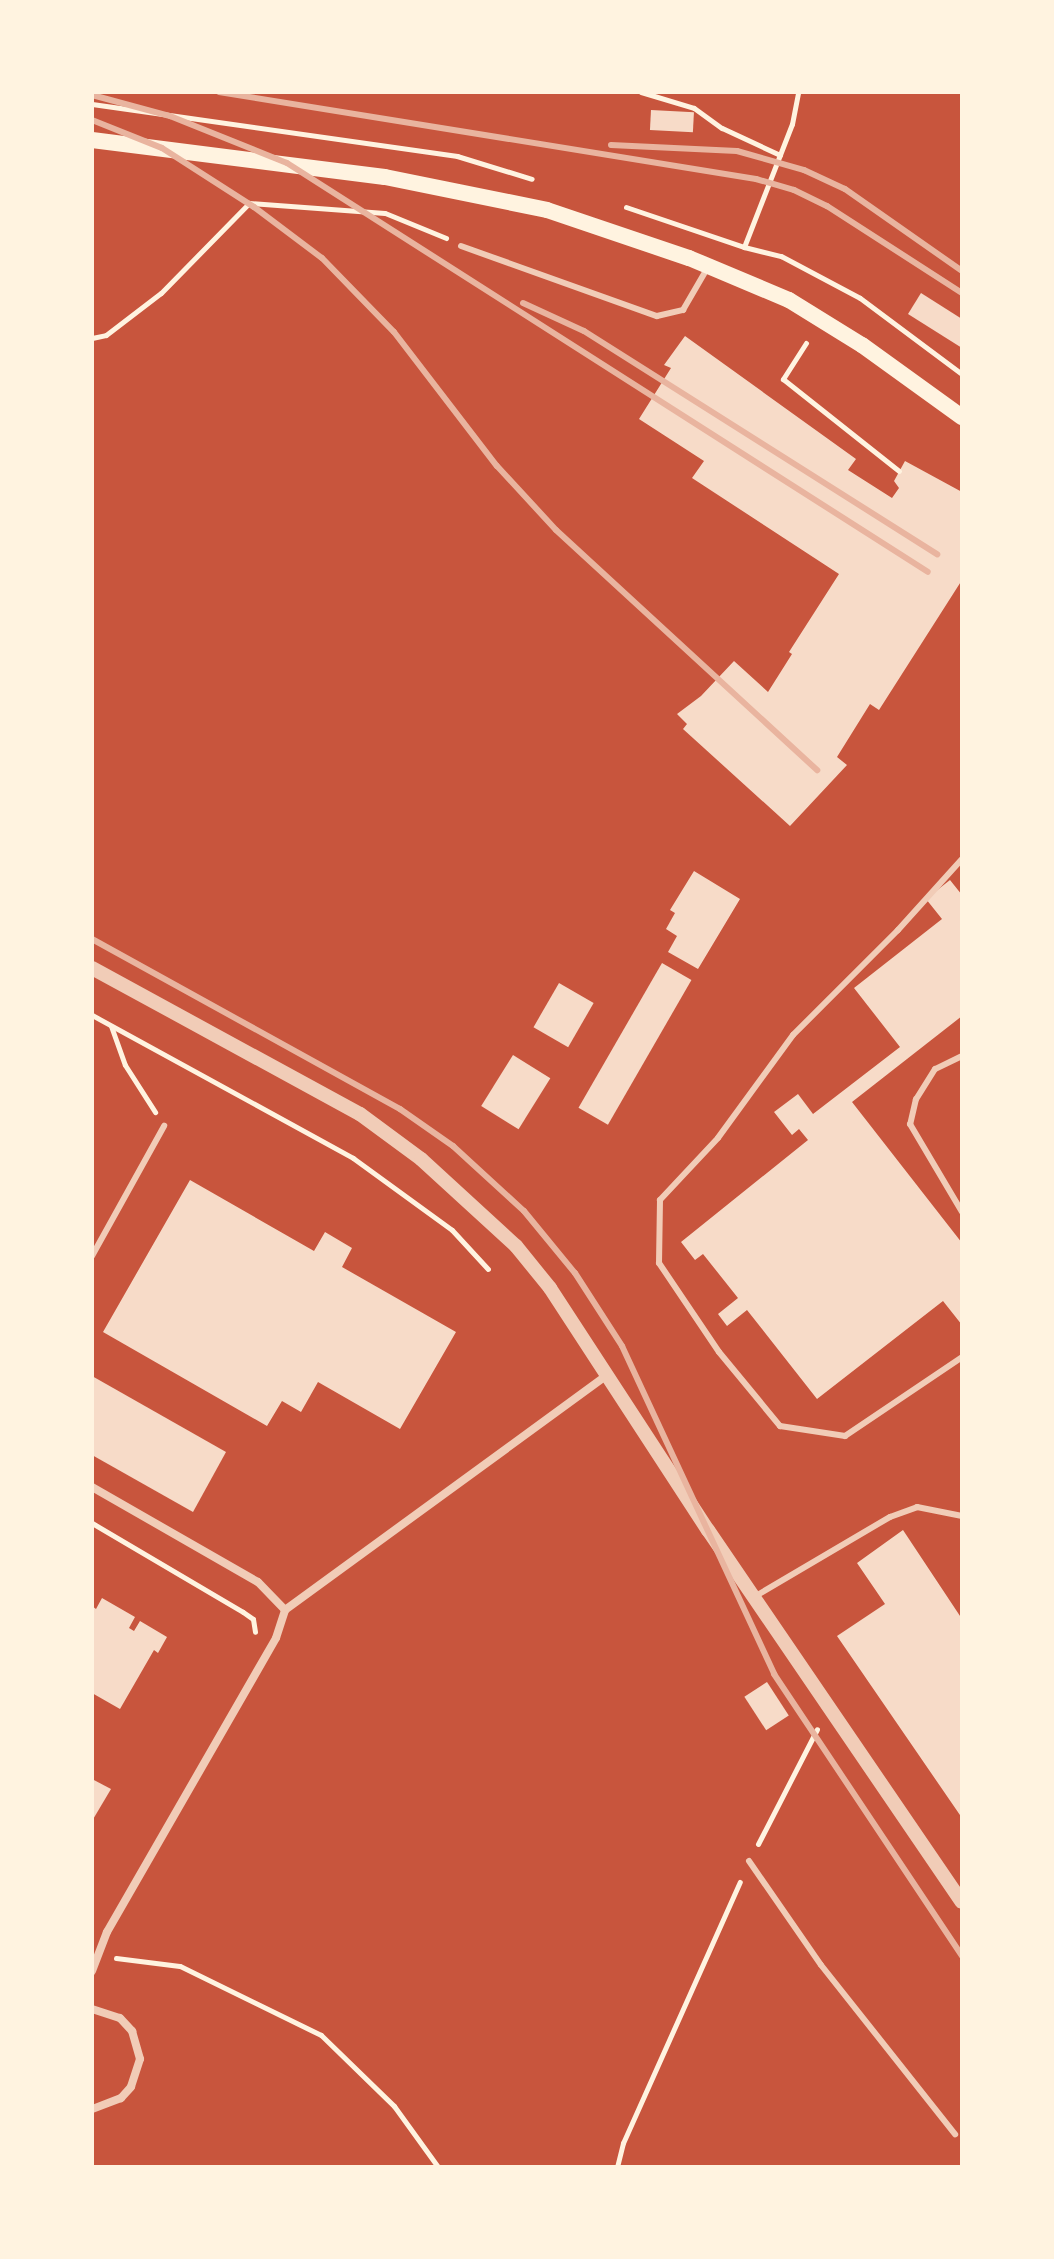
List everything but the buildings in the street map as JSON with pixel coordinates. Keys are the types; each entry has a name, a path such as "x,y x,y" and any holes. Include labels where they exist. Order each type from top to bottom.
{"main road":[{"path":"92,140 385,177 533,207 709,266 789,300 862,345 962,417"}],"street":[{"path":"92,968 360,1114 421,1159 524,1255 550,1288 753,1597 962,1902"},
{"path":"92,1971 98,1953 276,1638 285,1610 606,1376"},
{"path":"92,1487 258,1582 285,1610"},
{"path":"92,2009 120,2018 132,2031 140,2059 131,2087 121,2098 92,2109"}],"lane":[{"path":"461,246 657,316 683,310 709,266"},
{"path":"962,859 898,930 793,1035 718,1138 660,1200 659,1263 719,1352 780,1426 845,1436 962,1357"},
{"path":"962,1056 935,1069 916,1099 910,1124 962,1212"},
{"path":"92,1256 164,1126"},
{"path":"753,1597 890,1517 917,1507 962,1516"},
{"path":"749,1861 821,1965 955,2134"}],"path":[{"path":"641,92 694,108 722,128 780,155"},
{"path":"744,247 792,124 798,92"},
{"path":"92,338 106,335 161,293 249,203 385,213 461,246"},
{"path":"806,343 783,379 899,471"},
{"path":"92,1015 353,1158 452,1230 488,1269"},
{"path":"111,1026 125,1065 164,1126"},
{"path":"92,1523 253,1619 256,1632 252,1641"},
{"path":"617,2167 623,2143 749,1861 812,1734 832,1712"},
{"path":"98,1953 129,1961 180,1966 321,2035 394,2106 438,2167"}],"railway":[{"path":"219,92 756,179 794,190 827,206 962,293"},
{"path":"92,95 170,116 287,163 928,572"},
{"path":"92,120 162,148 254,207 322,258 394,332 497,466 556,530 817,770"},
{"path":"611,145 737,151 804,170 845,189 962,271"},
{"path":"523,303 584,331 937,554"},
{"path":"92,939 400,1109 453,1146 524,1211 575,1273 622,1346 774,1674 962,1956"}]}
